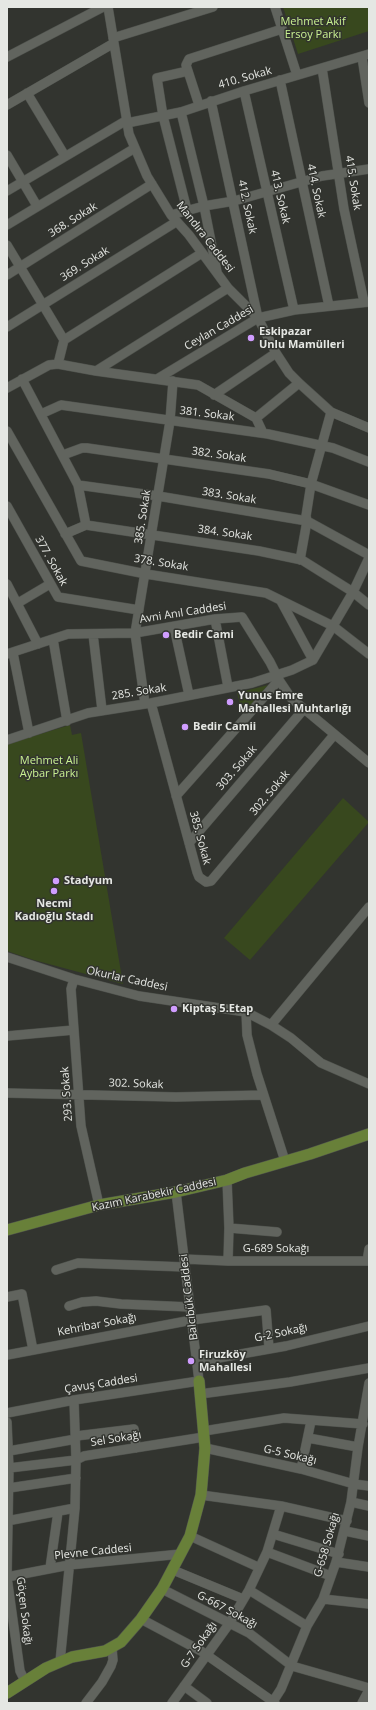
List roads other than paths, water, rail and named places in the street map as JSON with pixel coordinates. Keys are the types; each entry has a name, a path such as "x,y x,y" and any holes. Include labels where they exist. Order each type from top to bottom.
{"main road":[{"name":"Kazım Karabekir Caddesi","path":"7,1230 99,1205 176,1192 227,1180 369,1134"},
{"name":"Balcıbük Caddesi","path":"112,1648 127,1637 162,1589 182,1554 190,1536 201,1495 205,1448 199,1381"},
{"path":"7,1693 25,1681 60,1662 72,1657 112,1648"}],"street":[{"path":"7,57 103,7"},
{"name":"Mandıra Caddesi","path":"108,7 129,134 147,176 173,218 189,235 228,288 258,318 276,353 289,373 298,383 331,412 369,428"},
{"path":"7,105 113,40 213,7"},
{"path":"275,7 297,75"},
{"path":"199,105 186,65 189,59 282,29"},
{"path":"365,56 369,103"},
{"name":"410. Sokak","path":"7,192 65,156 127,122 181,112 211,101 280,80 365,56"},
{"name":"415. Sokak","path":"322,68 348,231 366,302"},
{"path":"187,210 164,116 157,78 188,71"},
{"name":"414. Sokak","path":"280,80 329,306"},
{"name":"413. Sokak","path":"244,91 294,310"},
{"path":"27,93 65,156"},
{"name":"412. Sokak","path":"211,101 234,201 258,318"},
{"path":"181,112 204,206 218,274"},
{"path":"7,226 37,206 135,148"},
{"path":"7,155 37,206"},
{"name":"369. Sokak","path":"7,327 187,210 234,201 301,181 339,172 369,169"},
{"name":"368. Sokak","path":"7,275 152,184"},
{"path":"7,245 64,340"},
{"path":"58,364 64,340 202,253"},
{"path":"96,371 228,288"},
{"name":"Ceylan Caddesi","path":"157,379 258,318 294,310 366,302"},
{"path":"214,395 276,353"},
{"path":"7,388 49,365 58,364 96,371 198,385 256,418 263,433"},
{"path":"22,379 78,486 86,525 65,534"},
{"name":"385. Sokak","path":"173,381 170,421 146,574 135,633 148,704 176,796 198,877 206,882"},
{"path":"256,418 298,383"},
{"name":"381. Sokak","path":"41,414 60,405 263,433 333,448 369,462"},
{"path":"300,560 307,521 306,516 311,484 331,412"},
{"name":"378. Sokak","path":"7,431 81,561 146,574 266,593 333,626 369,654"},
{"name":"382. Sokak","path":"63,455 82,448 87,448 269,474 311,484 369,505"},
{"name":"383. Sokak","path":"78,486 158,496 307,521 369,555"},
{"name":"377. Sokak","path":"7,506 58,597 139,610"},
{"name":"384. Sokak","path":"86,525 259,551 300,560 353,592 369,605"},
{"path":"313,660 353,592 369,558"},
{"path":"7,584 38,644"},
{"path":"18,603 50,584"},
{"path":"281,601 313,660"},
{"name":"Avni Anıl Caddesi","path":"10,653 68,634 135,633 215,619 242,617 291,698 369,763"},
{"path":"215,619 228,687"},
{"path":"174,626 189,695"},
{"path":"93,634 102,710"},
{"path":"53,639 67,721"},
{"path":"10,653 29,733"},
{"name":"285. Sokak","path":"7,740 88,713 148,704 278,678 313,660"},
{"path":"176,796 278,678"},
{"name":"303. Sokak","path":"189,843 304,709"},
{"name":"302. Sokak","path":"206,882 212,881 334,734"},
{"path":"271,1025 369,907"},
{"name":"Okurlar Caddesi","path":"7,957 74,979 139,996 246,1012 271,1025 291,1038 321,1063 369,1084"},
{"name":"293. Sokak","path":"74,979 71,989 82,1126 99,1205"},
{"path":"246,1012 247,1035 263,1095 285,1161"},
{"path":"7,1036 74,1030"},
{"name":"302. Sokak","path":"7,1093 176,1098 263,1095"},
{"path":"227,1180 229,1228 228,1261"},
{"name":"Balcıbük Caddesi","path":"176,1192 199,1381"},
{"path":"229,1228 276,1232"},
{"path":"368,1261 369,1249"},
{"name":"G-689 Sokağı","path":"56,1270 78,1263 368,1261"},
{"path":"7,1297 22,1294 33,1350"},
{"name":"Kehribar Sokağı","path":"68,1306 82,1302 96,1301 121,1304 190,1307"},
{"name":"Kehribar Sokağı","path":"7,1355 192,1320 266,1310 268,1348"},
{"name":"G-2 Sokağı","path":"196,1362 369,1326"},
{"path":"200,1394 290,1382 369,1368"},
{"name":"Çavuş Caddesi","path":"7,1413 74,1400 199,1381"},
{"name":"G-658 Sokağı","path":"273,1703 292,1666 307,1626 323,1599 332,1576 345,1531 351,1502 362,1442 369,1384"},
{"path":"60,1662 75,1508 76,1437 74,1400"},
{"name":"Sel Sokağı","path":"9,1468 76,1460 84,1456 136,1448 277,1419 363,1424"},
{"path":"302,1469 311,1421"},
{"name":"Göçen Sokağı","path":"7,1422 9,1468 7,1577 20,1671 25,1681"},
{"path":"8,1451 76,1437 134,1429 136,1448"},
{"path":"308,1438 362,1442"},
{"name":"G-5 Sokağı","path":"205,1448 302,1469 354,1484 369,1486"},
{"path":"9,1488 76,1478"},
{"path":"201,1495 281,1506 347,1521"},
{"path":"351,1502 369,1506"},
{"name":"G-7 Sokağı","path":"172,1703 229,1624 249,1590 258,1567 267,1552 281,1506"},
{"path":"7,1521 75,1508"},
{"path":"50,1568 58,1512"},
{"path":"345,1531 369,1536"},
{"path":"273,1534 337,1558 369,1567"},
{"path":"190,1536 258,1567"},
{"path":"267,1552 332,1576"},
{"name":"Plevne Caddesi","path":"7,1577 69,1565 182,1554"},
{"path":"173,1570 243,1600"},
{"name":"G-667 Sokağı","path":"162,1589 249,1633 292,1666 369,1689"},
{"path":"249,1590 307,1626"},
{"path":"323,1599 369,1604"},
{"path":"141,1619 207,1655 273,1703"},
{"path":"86,1703 102,1682 111,1666 113,1660 112,1648"},
{"path":"184,1686 207,1703"},
{"path":"362,1703 369,1689"}],"place":[{"name":"Eskipazar Unlu Mamülleri","path":"251,338"},
{"name":"Bedir Cami","path":"166,635"},
{"name":"Yunus Emre Mahallesi Muhtarlığı","path":"230,702"},
{"name":"Bedir Camii","path":"185,727"},
{"name":"Stadyum","path":"56,881"},
{"name":"Necmi Kadıoğlu Stadı","path":"54,891"},
{"name":"Kiptaş 5.Etap","path":"174,1009"},
{"name":"Firuzköy Mahallesi","path":"191,1361"}],"park label":[{"name":"Mehmet Akif Ersoy Parkı","path":"313,28"},
{"name":"Mehmet Ali Aybar Parkı","path":"49,767"}]}
